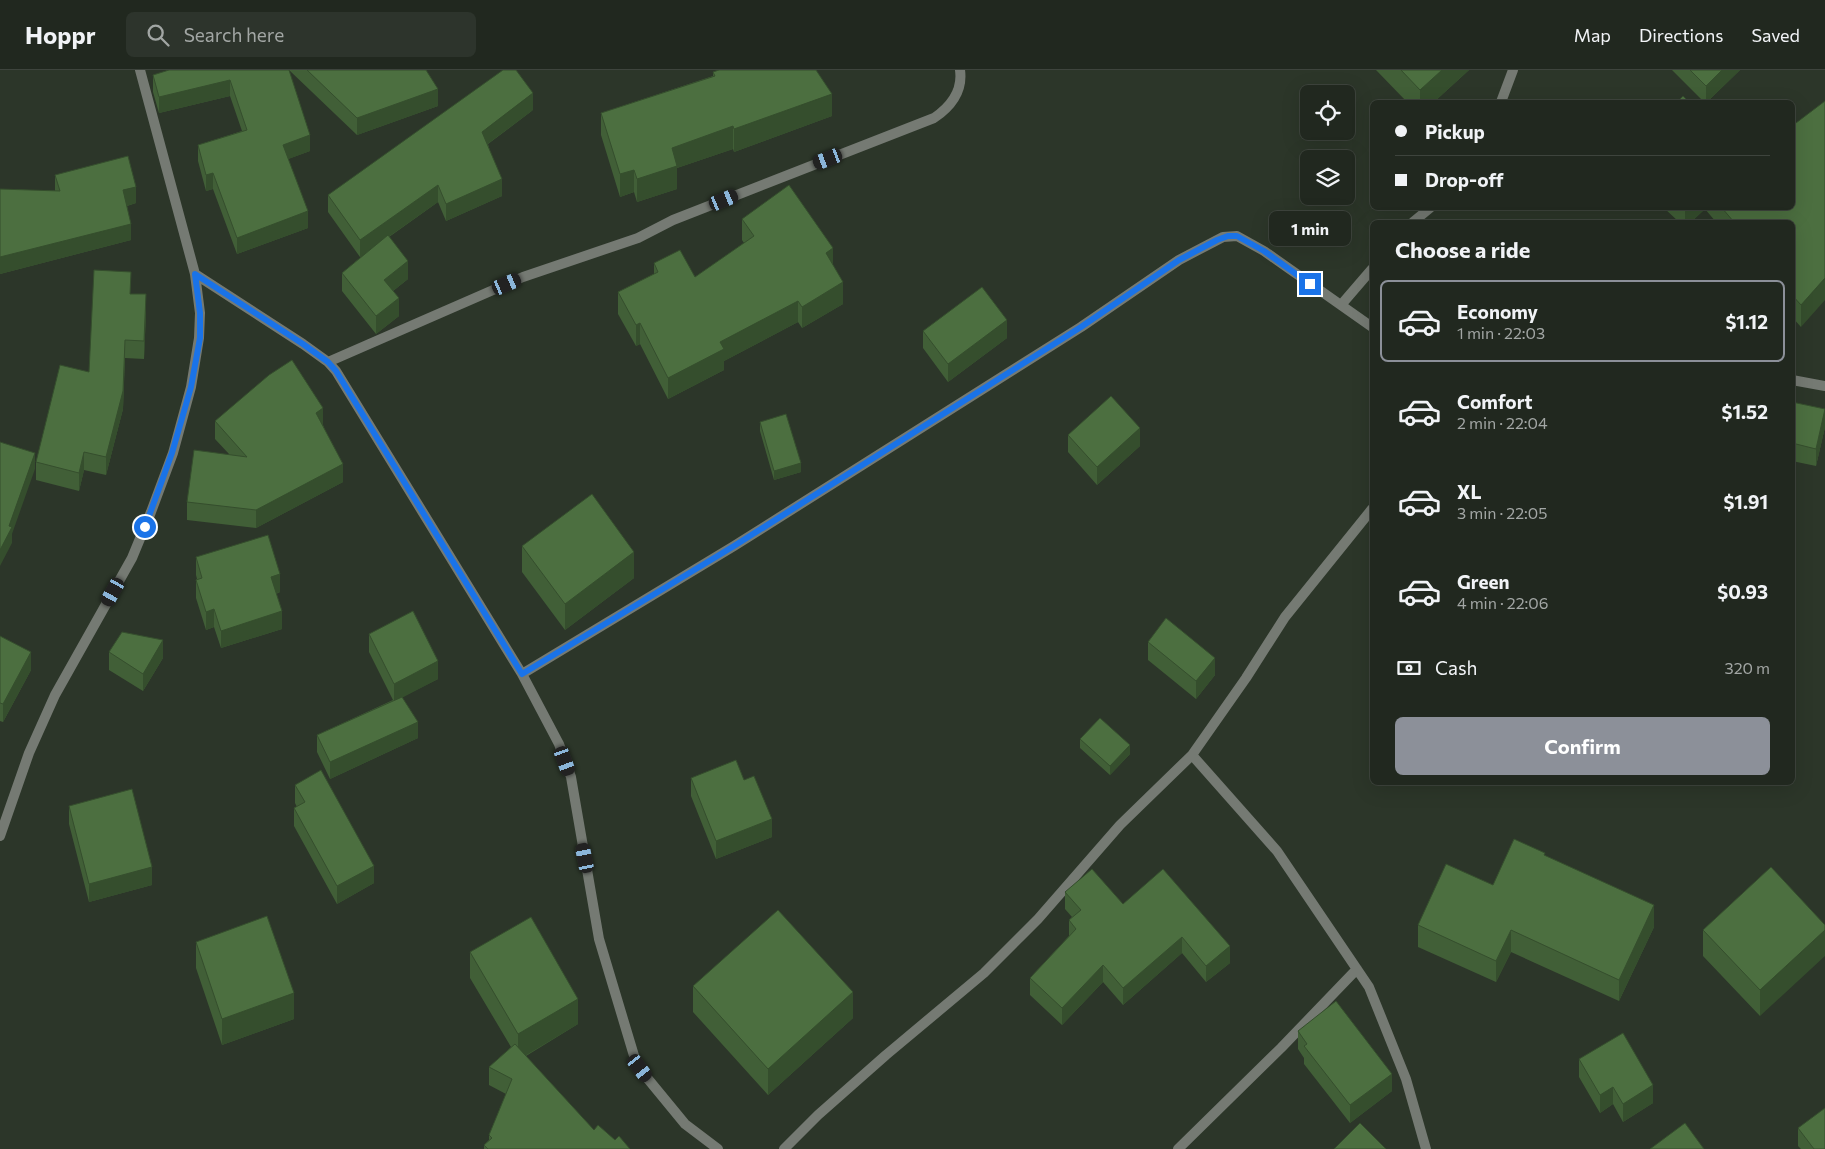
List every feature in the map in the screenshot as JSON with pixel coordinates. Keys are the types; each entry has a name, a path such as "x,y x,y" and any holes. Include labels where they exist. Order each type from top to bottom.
{"street":[{"path":"0,836 29,753 55,695 132,558 172,453 191,387 200,338 200,313 195,274 140,70"},
{"path":"328,362 523,277 638,238 673,220 934,118 946,109 955,96 960,84 960,70"},
{"path":"1503,100 1513,70"},
{"path":"1415,220 1428,210"},
{"path":"522,674 734,546 1081,327 1179,260 1217,240 1228,236 1237,236 1264,251 1370,326"},
{"path":"1341,305 1370,271"},
{"path":"195,274 328,362 344,384 522,674 559,744 570,777 600,939 635,1059 648,1079 685,1124 718,1149"},
{"path":"1795,381 1825,386"},
{"path":"784,1149 818,1115 984,973 1038,919 1120,825 1192,756 1246,678 1285,617 1370,511"},
{"path":"1192,756 1277,851 1369,988 1406,1079 1426,1149"},
{"path":"1178,1149 1281,1048 1357,969"}],"building":[{"path":"169,70 289,70 310,135 283,145 308,211 237,238 213,173 206,175 198,145 247,130 230,80 159,97 153,75"},
{"path":"307,70 426,70 438,89 357,118"},
{"path":"503,70 516,70 533,93 482,132 502,179 446,204 438,185 360,240 328,195"},
{"path":"719,70 816,70 832,94 734,129 733,126 672,148 677,166 637,179 634,170 620,174 601,113 715,76 713,72"},
{"path":"1401,70 1442,70 1420,90"},
{"path":"1690,70 1722,70 1706,86"},
{"path":"1683,96 1687,100 1679,100"},
{"path":"1825,101 1825,278 1801,305 1795,298 1795,220 1732,220 1724,210 1795,210 1795,124"},
{"path":"128,156 136,187 123,190 131,224 0,257 0,189 60,191 55,175"},
{"path":"789,185 833,248 826,253 843,282 802,307 798,301 720,342 724,349 668,378 640,323 636,325 618,292 658,272 654,263 680,250 695,277 754,236 742,219"},
{"path":"388,235 408,261 384,280 399,298 376,316 342,273"},
{"path":"94,270 131,272 130,294 146,294 144,341 125,340 123,391 106,457 84,452 79,473 36,462 60,365 89,372"},
{"path":"982,287 1007,320 948,364 923,331"},
{"path":"292,360 323,408 316,413 343,464 256,510 187,502 194,450 247,457 215,421 269,375"},
{"path":"1111,396 1140,428 1097,467 1068,435"},
{"path":"1795,403 1825,409 1816,449 1795,444"},
{"path":"786,414 801,463 774,471 760,422"},
{"path":"0,442 35,453 9,526 12,527 0,550"},
{"path":"592,494 634,552 565,604 522,546"},
{"path":"268,535 280,574 271,577 282,611 221,631 214,609 206,612 196,580 202,578 196,557"},
{"path":"413,611 438,661 394,684 369,634"},
{"path":"1166,618 1215,658 1196,681 1148,642"},
{"path":"122,632 163,640 143,674 109,652"},
{"path":"0,636 31,652 3,704 0,703"},
{"path":"402,697 418,722 330,762 317,735"},
{"path":"1100,718 1130,745 1110,766 1080,739"},
{"path":"736,760 744,780 754,776 772,819 716,841 691,778"},
{"path":"321,770 374,866 337,886 294,808 305,802 295,785"},
{"path":"132,789 152,867 89,884 69,806"},
{"path":"1514,839 1545,853 1544,855 1654,905 1619,980 1511,930 1496,961 1418,925 1446,864 1493,885"},
{"path":"1771,867 1825,925 1825,930 1760,990 1703,930"},
{"path":"1092,869 1123,904 1163,869 1230,946 1206,966 1182,937 1123,988 1103,965 1062,1008 1030,978 1076,929 1069,920 1081,910 1065,892"},
{"path":"778,910 853,992 768,1069 693,986"},
{"path":"267,916 294,993 222,1019 196,942"},
{"path":"531,917 578,999 518,1034 470,952"},
{"path":"1336,1001 1392,1074 1350,1105 1304,1046 1307,1044 1298,1031"},
{"path":"1623,1033 1653,1085 1623,1104 1613,1087 1600,1095 1579,1059"},
{"path":"515,1044 594,1130 598,1125 615,1140 619,1136 630,1149 488,1149 484,1145 492,1138 489,1135 512,1079 489,1067"},
{"path":"1825,1108 1825,1149 1814,1149 1798,1128"},
{"path":"1360,1123 1386,1149 1334,1149"},
{"path":"1685,1123 1704,1149 1650,1149"}],"route":[{"path":"145,527 172,453 191,387 200,338 200,313 195,274 303,344 328,362 336,371 522,674 734,546 1081,327 1179,260 1223,237 1237,236 1264,251 1310,284"}]}
